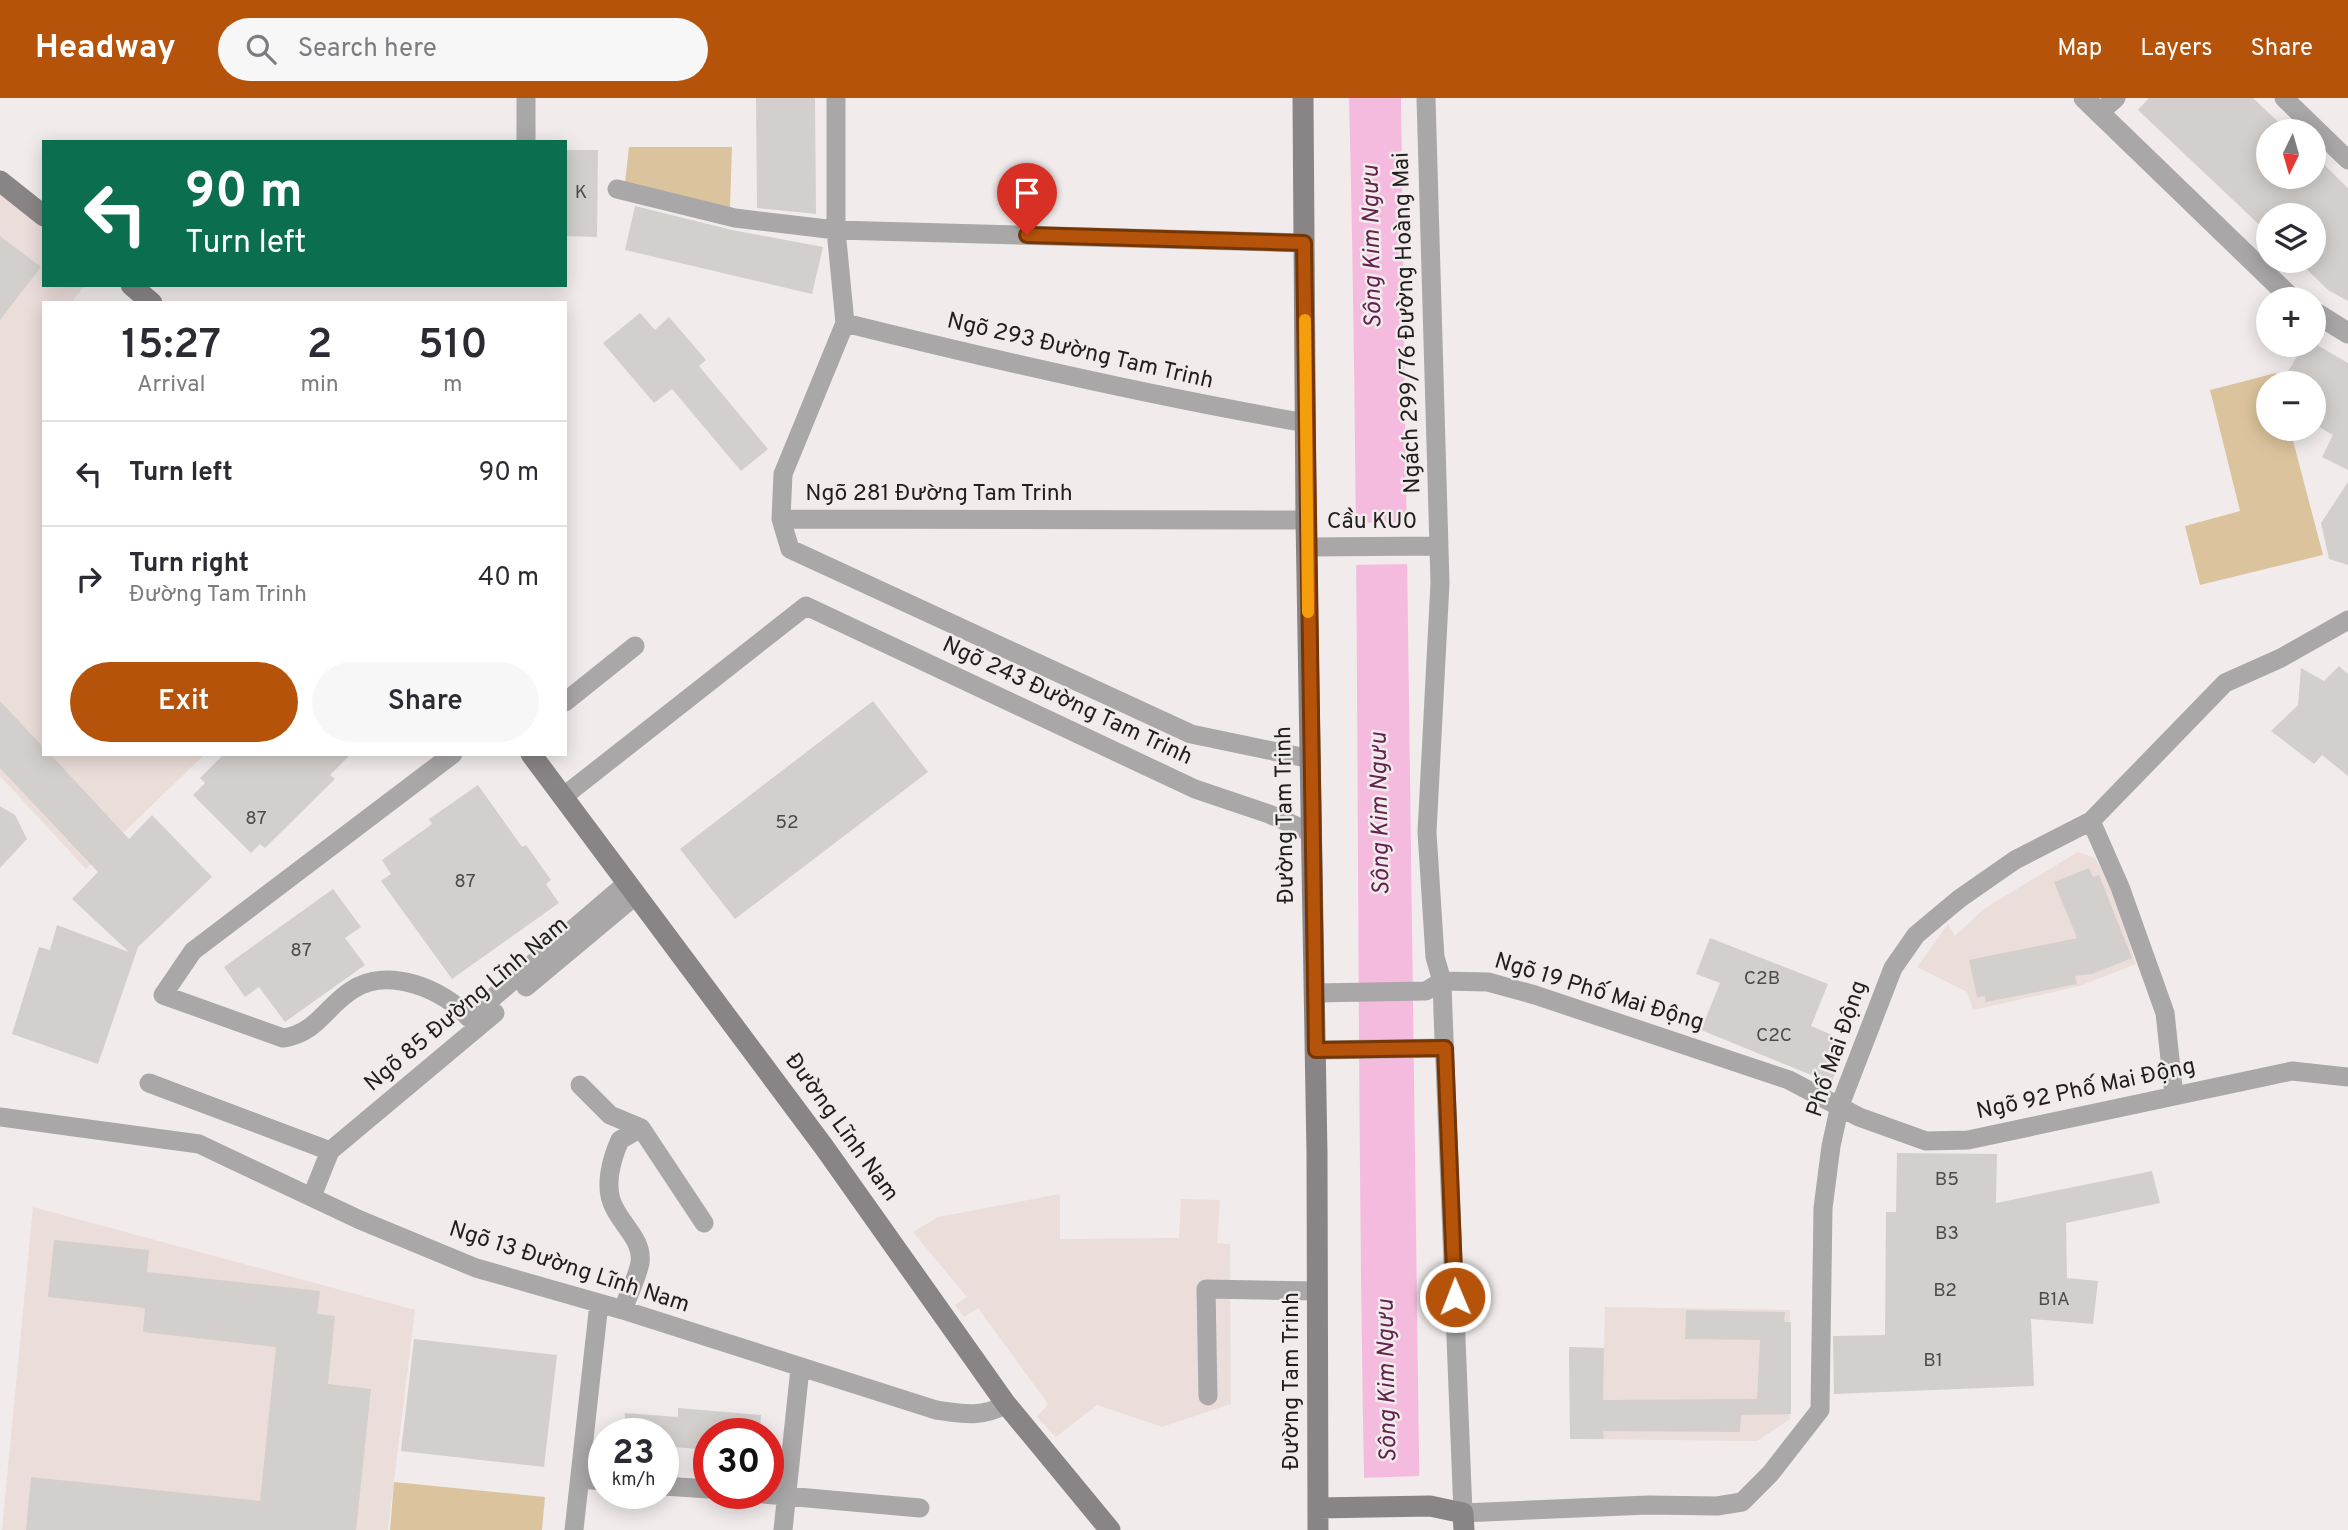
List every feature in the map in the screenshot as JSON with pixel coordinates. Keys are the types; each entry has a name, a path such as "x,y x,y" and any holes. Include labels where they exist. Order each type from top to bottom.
{"main road":[{"name":"Đường Tam Trinh","path":"1303,98 1306,520 1316,1050 1318,1530"},
{"path":"0,181 42,214"},
{"path":"133,287 150,301"},
{"name":"Đường Lĩnh Nam","path":"533,756 824,1147 1006,1404 1110,1530"},
{"path":"1318,1508 1430,1506 1464,1522"}],"street":[{"path":"526,98 526,140"},
{"path":"836,98 836,229 845,323"},
{"name":"Ngách 299/76 Đường Hoàng Mai","path":"1426,98 1440,583 1427,845 1435,957 1442,981"},
{"path":"2284,98 2348,160"},
{"path":"2100,103 2280,287"},
{"path":"617,189 735,218 836,229 1304,243"},
{"path":"2326,319 2348,332"},
{"name":"Ngõ 293 Đường Tam Trinh","path":"845,323 1037,370 1197,404 1306,423"},
{"name":"Ngõ 281 Đường Tam Trinh","path":"845,323 783,474 781,519 1306,520"},
{"path":"781,519 790,549 1075,682 1191,734 1311,759"},
{"name":"Cầu KU0","path":"1307,547 1438,546"},
{"name":"Ngõ 243 Đường Tam Trinh","path":"564,796 806,606 1195,789 1269,814 1312,833"},
{"name":"Phố Mai Động","path":"1464,1522 1648,1505 1717,1506 1742,1502 1770,1474 1820,1410 1823,1208 1840,1105 1893,968 1916,934 1959,899 2015,860 2091,821 2225,683 2281,658 2348,620"},
{"path":"567,700 635,646"},
{"path":"450,756 193,951 163,995 283,1038 301,1035 353,988 383,981 408,982 437,993 456,1003 469,1018 631,889"},
{"path":"2091,821 2120,887 2165,1013 2175,1096"},
{"name":"Ngõ 85 Đường Lĩnh Nam","path":"312,1196 330,1151 631,889"},
{"name":"Ngõ 19 Phố Mai Động","path":"1442,981 1472,980 1535,995 1789,1080 1840,1105"},
{"path":"1315,993 1426,991 1442,981 1464,1522"},
{"path":"1316,1050 1445,1048"},
{"name":"Ngõ 92 Phố Mai Động","path":"1840,1105 1859,1117 1914,1137 1947,1142 1981,1138 2292,1072 2348,1077"},
{"path":"149,1083 330,1151"},
{"path":"580,1085 610,1115 641,1128 704,1223"},
{"name":"Ngõ 13 Đường Lĩnh Nam","path":"0,1117 120,1131 199,1144 360,1220 475,1268 623,1310 936,1410 972,1415 992,1413 1006,1404"},
{"path":"623,1310 640,1263 639,1253 634,1236 613,1207 609,1184 620,1140 641,1128"},
{"path":"1208,1396 1206,1289 1318,1292"},
{"path":"574,1530 599,1303"},
{"path":"783,1530 800,1368"},
{"path":"580,1479 588,1480"},
{"path":"784,1496 920,1508"}],"shaded area":[{"path":"629,147 732,147 730,208 625,183"},
{"path":"0,189 42,222 42,287 83,287 73,301 42,301 42,756 203,756 86,869 0,776"},
{"path":"2256,378 2256,441 2293,441 2323,555 2200,585 2185,526 2240,511 2210,390"},
{"path":"2078,852 2095,858 2111,886 2136,964 2080,986 1973,1010 1967,992 1917,967 1948,924 1955,936 1985,908"},
{"path":"1060,1194 1060,1239 1179,1238 1181,1199 1220,1200 1217,1243 1230,1244 1231,1404 1162,1427 1097,1405 1056,1437 1037,1417 1048,1404 978,1308 964,1317 955,1305 967,1297 913,1232 938,1217"},
{"path":"33,1207 415,1310 388,1530 2,1530"},
{"path":"1605,1307 1790,1310 1790,1419 1757,1441 1570,1439 1569,1347 1604,1348"},
{"path":"394,1482 545,1497 542,1530 390,1530"}],"water":[{"name":"Sông Kim Ngưu","path":"1349,98 1401,98 1420,1530 1365,1530"}],"pier":[{"path":"1409,522 1410,564 1352,565 1352,523"},
{"path":"1422,1476 1423,1530 1362,1530 1361,1478"}],"building":[{"path":"756,98 815,98 816,214 757,208"},
{"path":"2149,98 2253,98 2275,119 2256,119 2256,189 2326,189 2326,167 2348,188 2348,301 2328,290 2310,273 2326,273 2326,203 2256,203 2256,222 2138,110"},
{"path":"567,150 598,150 597,237 567,236"},
{"path":"635,206 732,230 823,247 812,294 625,250"},
{"path":"0,236 41,267 0,320"},
{"path":"640,313 655,330 669,317 706,360 699,366 768,449 741,471 672,389 654,403 603,343"},
{"path":"2326,350 2348,363 2348,470 2322,457 2333,435 2326,431 2326,371 2288,371 2297,357 2326,357"},
{"path":"2348,482 2348,565 2329,559 2321,523"},
{"path":"2339,666 2348,674 2348,776 2322,755 2314,764 2271,731 2298,705 2301,668 2324,681"},
{"path":"0,701 42,746 42,756 52,756 129,839 152,815 212,877 138,947 98,1064 12,1034 39,947 50,950 57,925 129,952 72,899 98,872 0,768"},
{"path":"873,701 928,772 735,919 680,849"},
{"path":"222,756 349,756 330,775 335,779 265,848 260,844 251,853 193,795 205,783 200,778"},
{"path":"478,785 522,847 526,845 551,880 546,884 559,903 452,979 381,881 391,874 382,860 432,824 429,819"},
{"path":"0,806 15,815 27,839 0,868"},
{"path":"2089,868 2093,877 2099,875 2132,958 2092,974 2075,976 2077,984 1986,1002 1985,996 1977,997 1969,960 2077,938 2054,882"},
{"path":"333,889 361,927 345,938 365,965 285,1022 259,987 245,997 224,967"},
{"path":"1710,938 1828,984 1811,1026 1848,1042 1831,1083 1701,1030 1720,983 1696,974"},
{"path":"1897,1153 1997,1154 1996,1203 2152,1171 2160,1203 2066,1223 2067,1278 2098,1281 2093,1324 2031,1319 2034,1386 1834,1394 1833,1336 1885,1335 1886,1212 1896,1212"},
{"path":"54,1240 149,1250 147,1272 320,1291 317,1314 335,1316 328,1384 371,1389 356,1530 26,1530 31,1477 260,1501 276,1347 143,1332 145,1308 48,1297"},
{"path":"1686,1310 1785,1312 1784,1322 1791,1322 1791,1414 1741,1415 1740,1432 1603,1431 1604,1439 1570,1439 1569,1347 1604,1348 1603,1400 1757,1399 1760,1340 1685,1339"},
{"path":"414,1339 557,1355 544,1467 401,1451"},
{"path":"678,1408 761,1415 761,1418 693,1418 693,1449 679,1447 679,1418 625,1418 625,1413 678,1417"}],"slow traffic":[{"path":"1305,320 1308,612"}],"route":[{"path":"1027,235 1304,243 1306,520 1316,1050 1445,1048 1455,1297"}]}
